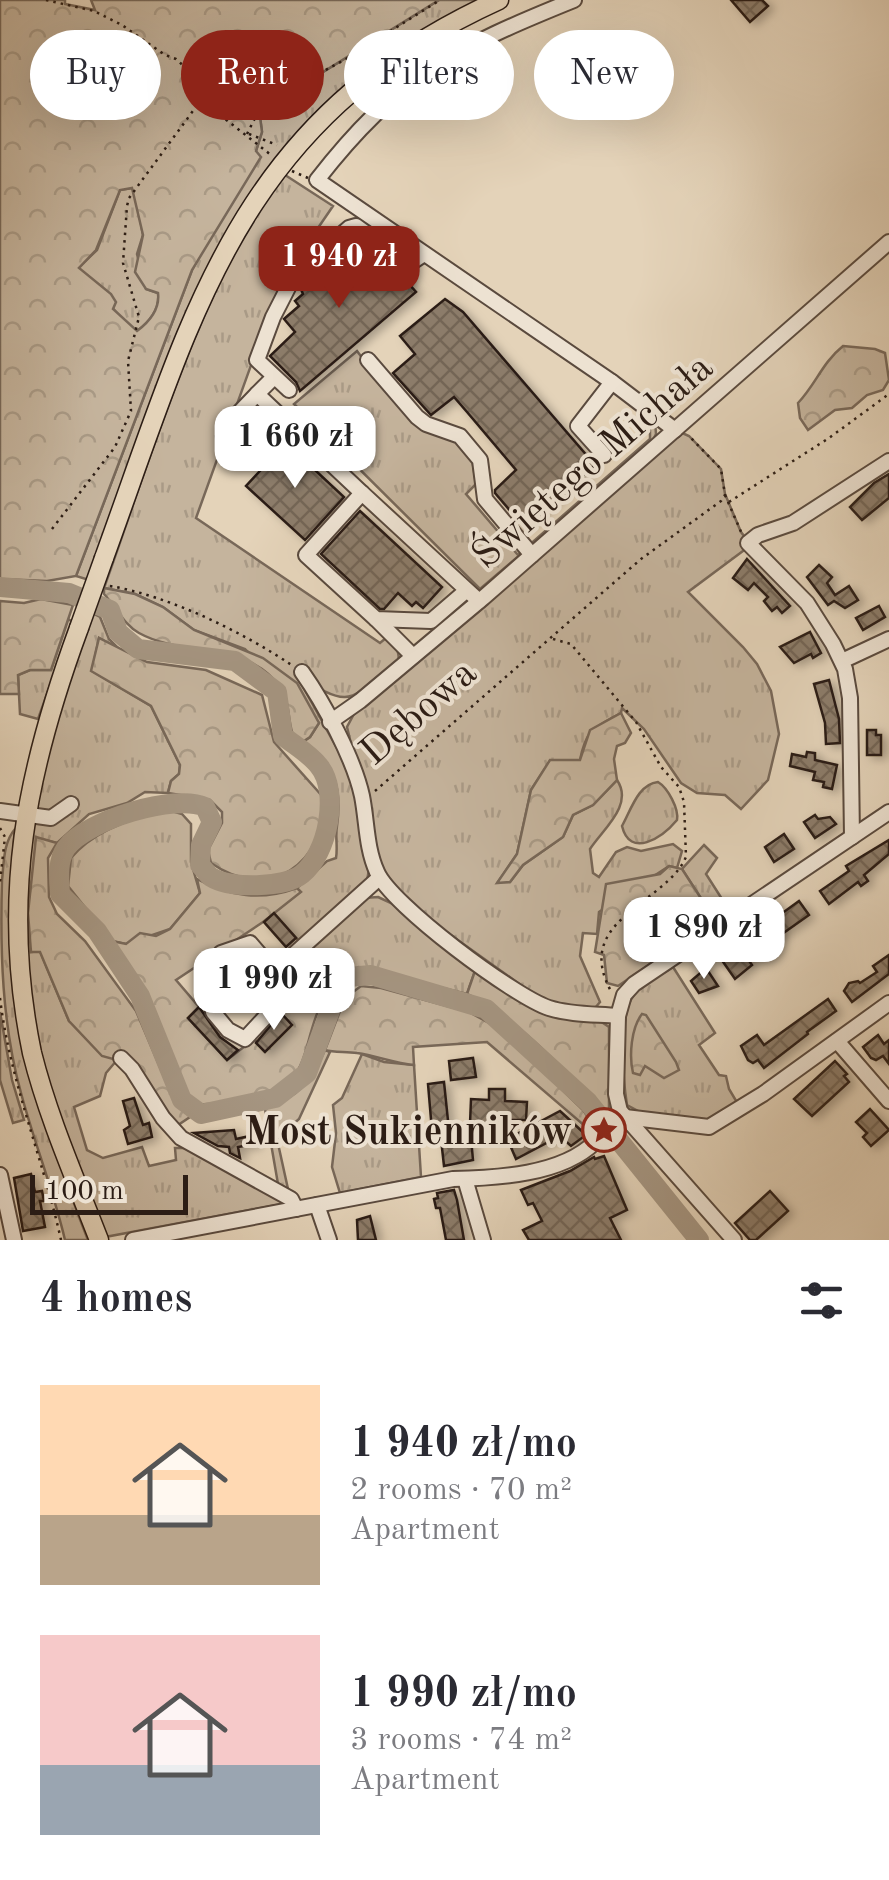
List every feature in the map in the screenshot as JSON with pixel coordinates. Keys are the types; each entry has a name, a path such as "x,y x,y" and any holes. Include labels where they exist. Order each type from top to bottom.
{"main road":[{"path":"98,1240 44,1095 22,1004 15,918 22,815 42,732 200,301 224,250 264,186 301,140 372,74 430,35 499,0"}],"street":[{"path":"574,0 473,42 426,70 369,118 317,180 612,382 675,430"},
{"path":"289,390 257,360 288,285 349,228 362,228 409,264 424,254"},
{"name":"Świętego Michała","path":"330,722 413,656 473,596 532,555 889,242"},
{"path":"368,360 417,417 460,436 480,460 486,500 532,555"},
{"path":"234,419 274,377"},
{"path":"604,455 578,426 612,382"},
{"path":"258,394 473,596 431,622 376,619"},
{"path":"852,837 850,698 842,661 807,603 748,544 758,535 798,520 889,460"},
{"path":"362,492 306,554 413,656"},
{"path":"842,661 889,640"},
{"path":"302,672 352,767 363,803"},
{"name":"Dębowa","path":"363,803 371,855 380,878 397,901 418,919 536,1003 565,1012 620,1009"},
{"path":"0,811 51,818 71,804"},
{"path":"731,1239 619,1116 616,1080 620,1009 634,984 889,812"},
{"path":"231,986 221,984 214,974 217,957 226,949 250,943 272,974 271,1011 245,1039 228,1030 212,1008 215,996 231,986 272,974 380,878"},
{"path":"619,1116 709,1127 764,1094 889,1003"},
{"path":"837,1041 889,1102"},
{"path":"121,1058 176,1134 292,1199 296,1209"},
{"path":"132,1240 555,1164 595,1142 619,1116"},
{"path":"0,1175 14,1240"},
{"path":"465,1179 483,1240"},
{"path":"317,1206 329,1240"}],"path":[{"path":"46,0 94,11 181,63"},
{"path":"248,134 256,114 268,101 346,59 440,0"},
{"path":"90,6 94,11"},
{"path":"52,529 115,448 128,422 132,391 128,361 139,317 123,263 126,206 186,120"},
{"path":"229,120 272,156"},
{"path":"248,134 277,145"},
{"path":"291,170 317,180"},
{"path":"728,502 829,438 889,394"},
{"path":"675,430 689,436 716,462 724,477 728,502 748,544"},
{"name":"Dębowa","path":"363,803 641,559 715,506 725,494"},
{"path":"102,584 162,597 256,642 302,672"},
{"path":"552,638 571,644 636,722 661,767 679,787 684,802 684,864 618,920 608,938 604,974 620,1009"},
{"path":"0,828 4,844 0,882"},
{"path":"0,998 18,1094 50,1188 62,1240"}],"green space":[{"path":"0,0 65,0 65,4 95,10 91,0 439,0 391,30 344,30 344,59 324,71 324,30 181,30 181,120 260,120 262,132 256,151 261,157 192,270 76,576 47,581 0,579","holes":["132,188 143,235 135,272 146,289 158,293 153,315 137,331 113,309 116,302 111,294 79,268 96,250 120,190"]},
{"path":"439,0 484,0 428,30 391,30"},
{"path":"344,59 344,93 324,112 324,71"},
{"path":"260,120 315,120 284,150 227,232 199,286 89,580 76,576 192,270 256,151 262,132"},
{"path":"282,173 333,206 294,263 272,307 196,518 380,643 386,638 399,657 369,685 350,696 329,693 296,674 345,763 356,797 369,869 367,881 300,942 273,913 300,892 297,888 327,861 336,858 338,800 334,778 322,759 301,743 319,723 245,649 194,630 163,607 135,594 104,588 201,322 252,221"},
{"path":"132,188 143,235 137,254 146,289 158,293 153,315 137,331 129,327 78,268 97,250 120,190"},
{"path":"843,346 885,353 889,380 883,390 867,395 852,408 835,410 808,430 800,418 798,403"},
{"path":"357,351 379,380 457,441 472,459 476,484 466,494 518,555 650,439 650,418 655,421 656,434 652,442 480,589 294,404"},
{"path":"680,432 689,436 721,469 725,494 741,532 751,545 688,592 757,664 771,691 779,734 768,780 741,809 725,795 697,793 681,783 644,729 622,708 621,713 588,735 580,760 550,761 531,790 517,854 498,882 510,882 523,865 563,837 573,815 593,805 617,780 622,799 615,816 590,849 593,873 599,877 616,852 627,847 641,851 673,844 682,851 677,868 669,866 599,912 597,934 583,933 580,956 600,1002 595,1008 546,1003 410,906 394,890 380,864 347,727 355,712"},
{"path":"104,588 135,594 163,607 194,630 263,658 297,683 319,723 310,737 301,743 294,738 283,693 266,672 233,656 157,641 139,633 121,616 104,594"},
{"path":"41,599 73,605 51,670 30,670 18,675 19,694 0,694 0,601 24,603"},
{"path":"92,613 100,617 109,639 118,648 99,638 92,671 151,706 180,765 168,793 145,792 127,803 89,814 57,843 36,838 31,952 40,951 69,1021 117,1060 106,1073 100,1096 74,1107 87,1150 103,1158 142,1147 149,1166 176,1160 175,1148 192,1148 287,1203 105,1237 44,1076 22,952 33,823 59,809 38,813 31,799"},
{"path":"68,619 73,622 38,719 20,714 18,675 30,670 51,670"},
{"path":"99,638 147,662 206,670 262,695 274,742 323,797 322,821 304,858 273,878 232,874 211,863 208,850 222,823 222,812 210,800 168,793 180,765 151,706 91,671"},
{"path":"621,713 631,733 625,743 617,746 617,780 593,805 573,815 563,837 523,865 510,882 497,883 517,854 531,790 550,760 580,760 590,730"},
{"path":"658,782 672,799 677,820 655,839 632,842 622,826 640,793"},
{"path":"168,810 182,814 191,824 191,862 200,893 170,929 126,944 112,941 68,886 71,858 115,826"},
{"path":"15,829 13,935 26,1039 53,1141 88,1240 65,1240 21,1093 10,1041 2,961 2,880 6,847"},
{"path":"36,837 57,843 48,858 49,897 57,914 85,941 136,1011 174,1100 190,1117 172,1129 117,1060 102,1056 69,1021 40,952 31,952 28,913"},
{"path":"704,845 717,858 706,874 729,910 715,920 682,869"},
{"path":"669,866 682,869 715,920 618,986 607,983 604,955 595,952 606,884 660,874"},
{"path":"197,879 221,890 246,895 271,895 297,888 301,892 176,980 199,1007 188,1018 227,1060 254,1039 264,1051 281,1013 329,978 335,985 322,1004 295,1076 259,1098 203,1104 189,1099 156,1014 112,941 126,944 140,933 156,936 170,929 200,893"},
{"path":"378,897 476,968 467,994 359,967 342,975 335,985 304,948 364,898"},
{"path":"673,967 715,1033 699,1045 719,1075 726,1076 738,1104 709,1120 640,1112 627,1105 623,1048 629,1004 642,987"},
{"path":"476,968 508,989 609,1027 609,1113 523,1031 467,994"},
{"path":"361,986 469,1012 500,1029 583,1110 597,1130 593,1133 487,1042 413,1047 414,1065 325,1050 345,998"},
{"path":"0,1012 12,1080 24,1120 13,1123 0,1080"},
{"path":"642,1014 679,1070 664,1078 645,1066 640,1075 633,1073 632,1042"},
{"path":"325,1050 330,1052 299,1119 277,1139 288,1189 278,1184 265,1109 302,1087"},
{"path":"362,1054 384,1062 414,1065 421,1177 340,1193 332,1167 336,1133 333,1105 342,1098"}],"building":[{"path":"731,0 762,0 768,6 750,22"},
{"path":"356,239 379,261 383,258 391,264 416,292 300,391 270,356 295,332 284,319 299,306 295,301 303,294 300,287"},
{"path":"445,299 463,312 595,465 524,527 495,493 516,470 467,412 454,397 431,415 393,373 415,354 400,336"},
{"path":"286,443 344,497 305,540 246,486"},
{"path":"889,474 889,498 862,520 850,507"},
{"path":"360,511 442,587 423,608 416,602 412,606 398,593 380,609 321,554"},
{"path":"747,559 790,606 782,613 777,607 772,611 764,601 768,597 754,583 748,590 733,578"},
{"path":"819,565 832,577 827,583 835,595 849,586 858,600 845,608 834,601 828,605 807,577"},
{"path":"879,606 885,617 863,630 856,618"},
{"path":"810,632 821,653 794,663 780,647"},
{"path":"829,680 839,719 840,743 826,744 825,723 814,684"},
{"path":"867,730 876,730 876,735 881,735 881,755 867,755"},
{"path":"807,752 815,753 815,760 837,765 832,789 813,780 815,772 790,766 792,754 806,757"},
{"path":"815,815 818,819 830,817 836,824 815,838 804,822"},
{"path":"784,834 794,849 774,862 765,847"},
{"path":"889,840 889,854 864,875 868,881 861,886 858,882 829,904 820,891 849,871 846,866"},
{"path":"799,901 809,915 765,946 760,940 745,950 741,943"},
{"path":"274,913 296,938 286,947 264,922"},
{"path":"740,948 752,965 735,979 719,956"},
{"path":"889,955 889,974 852,1002 844,991 849,983 860,983 877,972 873,966"},
{"path":"706,968 718,986 699,993 691,981"},
{"path":"828,999 836,1011 764,1068 758,1060 748,1060 741,1046 757,1035 764,1045"},
{"path":"199,1007 220,1037 238,1050 227,1060 188,1018"},
{"path":"281,1013 292,1025 265,1052 256,1043"},
{"path":"878,1035 884,1044 889,1040 889,1064 883,1056 871,1058 863,1047"},
{"path":"473,1058 476,1077 451,1080 449,1061"},
{"path":"835,1061 849,1082 812,1116 794,1099"},
{"path":"444,1082 450,1140 471,1138 473,1160 444,1166 440,1130 432,1131 428,1084"},
{"path":"489,1089 505,1089 505,1101 527,1102 526,1120 504,1120 504,1126 470,1124 471,1099 489,1100"},
{"path":"134,1098 143,1125 149,1123 152,1137 128,1144 124,1130 130,1126 123,1101"},
{"path":"870,1109 889,1130 871,1146 863,1137 867,1133 856,1122"},
{"path":"560,1111 586,1135 571,1146 560,1136 516,1159 510,1145 516,1142 513,1136"},
{"path":"234,1130 236,1139 254,1135 256,1144 238,1147 240,1158 230,1153 229,1147 218,1146 194,1133"},
{"path":"604,1156 627,1210 610,1218 621,1240 529,1240 523,1230 542,1221 521,1190"},
{"path":"31,1174 35,1192 42,1191 45,1227 23,1231 14,1178"},
{"path":"454,1190 464,1240 446,1240 440,1208 436,1208 434,1199 438,1198 437,1193"},
{"path":"770,1191 788,1211 756,1240 750,1240 735,1223"},
{"path":"370,1216 376,1240 358,1240 357,1220"}],"waterway":[{"path":"0,587 69,593 110,610 118,632 138,649 235,661 277,692 283,736 311,758 325,777 330,806 324,838 311,865 294,879 244,885 210,876 200,865 201,845 212,822 205,807 192,804 154,806 111,819 77,838 63,853 60,894 97,931 140,996 182,1100 201,1114 275,1098 307,1073 334,1000 349,977 371,975 486,1009 588,1102 699,1240"}],"place":[{"name":"Most Sukienników","path":"604,1130"}]}
